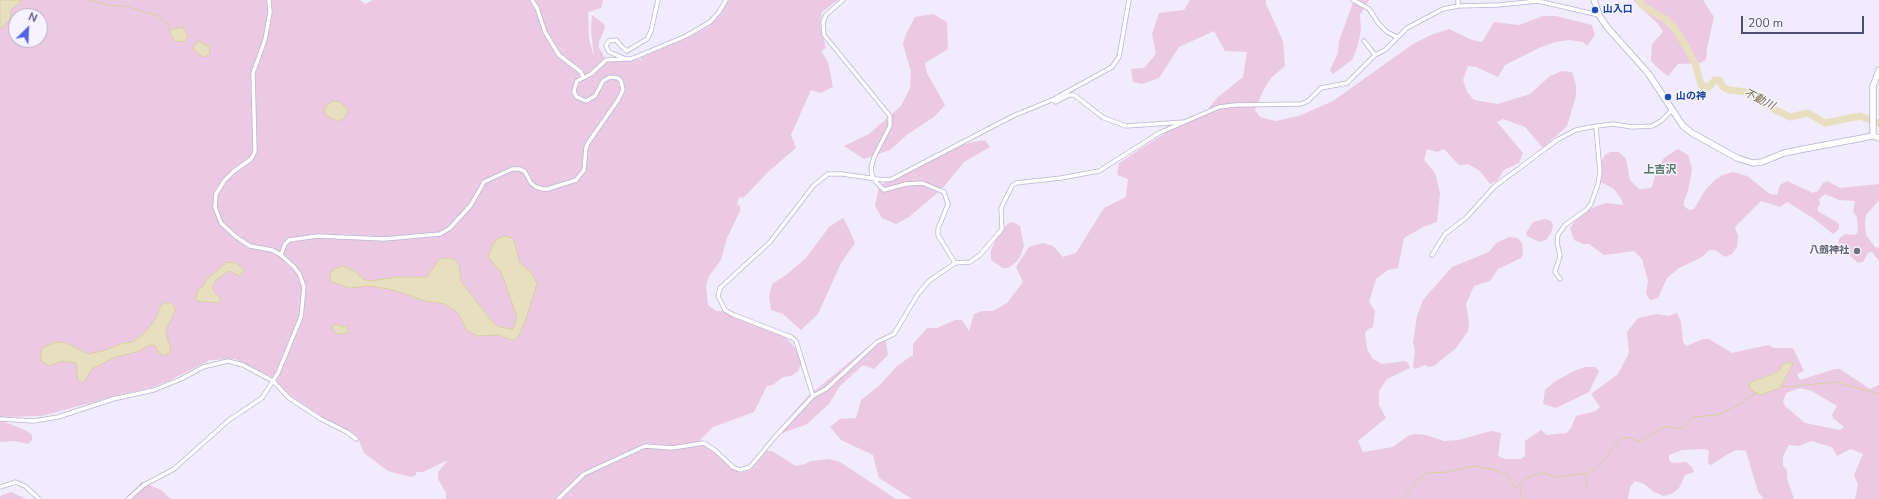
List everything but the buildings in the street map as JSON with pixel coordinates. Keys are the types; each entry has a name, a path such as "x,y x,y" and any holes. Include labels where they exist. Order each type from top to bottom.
{"street":[{"path":"128,499 144,485 174,469 229,420 262,398 273,382 298,328 304,296 303,281 300,275 280,255 272,250 250,246 235,236 221,223 215,207 216,194 224,181 232,172 251,159 255,152 253,73 265,40 270,12 269,0"},
{"path":"532,0 537,8 545,32 559,55 580,72 583,77"},
{"path":"626,59 609,52 607,44 609,41 616,40 628,51 647,39 651,30 658,0"},
{"path":"280,255 285,244 289,240 318,236 376,239 440,234 450,228 471,205 484,182 512,169 520,169 525,172 531,183 536,187 543,189 548,189 576,180 584,170 586,148 588,143 618,100 623,90 621,81 618,78 610,76 603,81 595,96 591,100 581,100 574,92 577,82 583,77 591,74 606,60 635,57 700,29 714,17 726,0"},
{"path":"843,0 826,15 823,22 824,35 890,116 890,126 880,143 872,162 871,168 874,179 884,190 906,184 922,183 944,192 948,204 938,228 938,235 955,263"},
{"path":"812,396 796,341 791,337 734,315 725,310 718,296 720,288 770,242 819,180 828,174 836,173 874,179 892,179 1013,116 1054,99 1115,64 1119,57 1129,0"},
{"path":"1354,0 1369,9 1379,24 1387,32 1397,37"},
{"path":"1458,0 1458,6"},
{"path":"1562,6 1563,0"},
{"path":"1594,0 1599,15 1607,27 1648,73 1683,126 1692,133 1737,158 1753,162 1804,149 1876,137 1873,130 1873,86 1879,70"},
{"path":"558,499 584,474 645,446 672,448 704,443 716,451 733,467 740,470 747,469 812,396 826,389 876,342 894,334 926,284 955,263 970,262 980,255 1002,229 1000,208 1012,186 1016,183 1061,178 1099,171 1160,133 1218,107 1301,104 1308,101 1321,88 1347,83 1375,55 1386,50 1397,37 1413,24 1443,9 1458,6 1546,1 1599,15"},
{"path":"1364,41 1375,55"},
{"path":"1054,99 1056,102 1068,94 1074,95 1104,118 1126,126 1187,122"},
{"path":"1432,255 1445,234 1466,218 1494,187 1521,165 1557,140 1576,130 1596,126 1613,124 1632,128 1652,126 1661,122 1672,110"},
{"path":"1560,279 1555,272 1560,256 1557,242 1558,235 1565,225 1586,210 1591,204 1598,184 1600,172 1596,126"},
{"path":"0,419 34,421 53,418 113,399 154,390 181,379 203,367 220,362 238,362 273,382 289,398 321,419 347,432 356,439"},
{"path":"0,487 16,482 25,486 39,499"}],"shaded area":[{"path":"0,0 360,0 365,4 373,0 603,0 601,8 588,12 589,39 594,57 591,31 592,15 604,24 605,28 599,42 599,48 605,58 600,63 639,59 644,63 640,58 690,37 708,27 720,14 728,0 838,0 822,12 820,25 826,48 821,51 828,62 833,87 820,93 811,90 791,135 796,148 768,172 743,198 739,197 737,206 740,205 740,211 727,238 721,260 709,276 706,286 708,305 716,311 723,311 784,335 798,351 801,365 798,371 791,376 783,377 773,385 767,386 754,412 713,427 700,440 740,473 750,470 767,451 772,451 796,466 811,461 829,459 840,462 896,499 446,499 446,493 438,479 438,472 448,460 423,472 416,472 416,475 411,477 388,471 364,453 358,438 352,433 325,419 288,394 277,384 277,380 235,359 210,360 171,380 150,388 42,416 0,417"},
{"path":"0,0 22,0 13,8 8,8 8,21 0,29"},
{"path":"1190,0 1266,0 1266,4 1283,41 1285,66 1271,78 1264,89 1255,110 1260,117 1275,121 1299,116 1333,101 1413,44 1431,35 1449,29 1472,40 1482,42 1494,22 1519,25 1543,16 1556,16 1592,25 1595,35 1587,46 1583,42 1569,40 1555,42 1539,48 1505,65 1498,77 1476,67 1468,66 1463,80 1467,92 1474,100 1498,104 1530,94 1550,76 1562,71 1572,72 1576,85 1576,96 1567,126 1543,148 1525,127 1503,119 1497,122 1523,153 1519,163 1504,170 1497,181 1490,184 1480,171 1468,164 1459,165 1444,149 1437,152 1427,149 1424,160 1435,173 1440,193 1437,222 1423,227 1404,238 1398,268 1388,270 1376,279 1369,302 1375,311 1373,327 1368,329 1365,333 1367,349 1373,359 1382,364 1405,361 1408,363 1410,368 1387,379 1379,391 1379,405 1386,418 1358,441 1363,452 1393,447 1408,436 1414,434 1426,435 1444,441 1459,440 1491,431 1501,433 1498,456 1505,459 1521,459 1525,456 1525,441 1541,430 1547,435 1566,433 1571,428 1576,416 1596,411 1600,407 1591,394 1618,374 1629,353 1627,332 1638,318 1657,314 1668,316 1677,313 1681,322 1683,342 1686,346 1703,339 1709,339 1732,353 1768,345 1774,348 1793,348 1804,371 1797,374 1800,380 1835,369 1840,369 1870,389 1879,385 1879,499 1855,499 1858,484 1854,475 1863,454 1851,449 1837,456 1832,447 1811,441 1799,446 1789,445 1783,456 1783,466 1787,470 1787,479 1794,499 1764,499 1758,492 1746,451 1737,450 1711,465 1708,463 1709,451 1705,449 1682,450 1669,455 1669,460 1672,463 1686,462 1692,467 1694,472 1685,475 1679,488 1673,493 1664,496 1654,492 1644,484 1635,481 1630,487 1628,499 912,499 879,478 873,455 841,440 830,427 840,419 856,418 861,400 880,385 897,366 913,355 913,344 927,328 937,328 955,320 962,320 969,331 974,314 982,311 993,311 1007,303 1023,282 1016,267 1029,247 1043,243 1053,246 1063,257 1076,253 1104,208 1126,197 1128,179 1117,175 1119,163 1193,115 1200,115 1207,110 1218,97 1243,77 1247,52 1225,51 1214,31 1179,47 1159,78 1142,84 1133,82 1131,69 1144,68 1156,54 1152,34 1159,13 1184,10","holes":["1789,362 1792,365 1780,388 1766,392 1758,379 1779,371 1784,364","1800,388 1812,391 1837,406 1832,415 1833,418 1844,427 1840,430 1805,423 1785,406 1783,401 1786,393"]},
{"path":"1354,0 1369,0 1360,15 1361,29 1358,45 1352,60 1333,74 1330,70 1338,53 1339,41"},
{"path":"1633,0 1703,0 1714,17 1707,48 1706,60 1700,63 1678,64 1668,76 1659,69 1651,61 1652,44 1663,32 1658,24"},
{"path":"933,14 947,22 948,49 925,63 927,73 945,105 934,117 908,134 890,150 864,159 844,146 869,134 901,106 910,88 911,72 903,44 906,34 915,17"},
{"path":"182,27 188,37 186,40 181,42 174,40 170,34 170,30"},
{"path":"199,41 209,47 210,53 207,56 203,57 192,48"},
{"path":"332,101 340,102 349,110 343,119 337,121 326,115 324,110"},
{"path":"985,140 990,147 964,162 942,189 909,217 896,224 882,218 875,206 879,186 964,144"},
{"path":"1678,149 1688,155 1692,169 1688,191 1684,201 1684,206 1689,210 1694,209 1706,189 1715,180 1723,175 1733,172 1747,176 1770,194 1777,195 1780,185 1787,181 1813,193 1818,191 1823,183 1827,181 1840,188 1879,184 1879,200 1866,215 1865,223 1866,235 1875,247 1879,248 1879,261 1872,252 1868,253 1863,262 1858,263 1848,254 1841,252 1838,248 1839,239 1845,234 1855,235 1858,232 1857,217 1853,212 1855,201 1839,200 1825,194 1819,199 1820,204 1817,209 1819,212 1837,222 1839,225 1839,229 1833,234 1813,218 1787,202 1780,207 1761,201 1735,227 1738,236 1737,247 1732,254 1725,257 1715,250 1709,250 1702,257 1679,268 1667,278 1658,298 1650,300 1646,294 1648,281 1642,259 1634,251 1604,255 1589,244 1583,244 1574,240 1570,228 1576,220 1592,208 1606,203 1623,205 1622,200 1614,189 1601,182 1602,160 1605,155 1610,152 1619,152 1626,159 1630,180 1639,189 1645,189 1652,187 1656,172 1664,158"},
{"path":"843,218 855,243 841,263 818,314 801,330 783,314 771,310 769,296 772,284 786,275 806,258 829,227"},
{"path":"1545,219 1551,221 1553,226 1551,233 1546,240 1539,242 1527,236 1526,233 1533,222"},
{"path":"1013,222 1020,226 1024,246 1020,257 1016,262 1008,268 1003,268 991,260 991,250 999,233 1009,223"},
{"path":"504,236 510,237 514,241 520,263 532,273 537,284 525,322 519,335 514,341 498,335 477,336 471,333 467,330 457,312 445,304 425,301 393,290 370,286 349,288 330,281 330,273 342,266 355,271 363,279 370,281 397,277 427,277 438,261 442,258 454,259 459,265 461,281 491,320 499,327 513,329 517,317 501,272 488,257 493,244 498,238"},
{"path":"1509,237 1518,238 1522,243 1523,255 1521,258 1498,269 1490,281 1474,286 1466,304 1469,323 1468,331 1456,348 1434,366 1429,367 1425,365 1415,369 1413,367 1415,349 1413,343 1417,316 1423,300 1452,267 1489,252 1496,243"},
{"path":"227,262 236,263 244,270 240,276 229,271 216,280 213,285 213,290 221,299 220,301 217,303 199,301 195,299 199,288 203,286 208,278"},
{"path":"171,303 175,307 175,311 167,328 166,334 171,350 166,356 159,353 155,346 149,345 137,352 115,357 92,369 84,382 80,382 78,379 76,363 62,361 49,366 40,360 42,348 55,342 66,343 89,354 106,350 122,343 133,342 146,331 155,320 161,305"},
{"path":"335,324 343,327 348,325 347,333 337,334 332,328"},
{"path":"881,340 886,342 888,355 874,369 863,365 840,386 829,404 807,424 778,435 785,422 808,396 874,342"},
{"path":"1789,362 1793,364 1780,388 1761,395 1752,391 1749,386 1750,382 1779,371 1782,365"},
{"path":"1585,367 1595,367 1599,371 1589,392 1556,408 1543,404 1545,390 1554,382"},
{"path":"0,420 27,431 32,435 32,440 28,444 14,441 0,442"},
{"path":"142,482 161,490 171,499 125,499"},
{"path":"11,492 26,499 0,499 0,496"}],"waterway":[{"path":"89,0 112,6 125,6 158,16 168,24 170,30"},
{"name":"不動川","path":"1639,0 1643,6 1665,19 1675,29 1696,66 1701,85 1709,87 1715,80 1719,80 1723,87 1729,90 1746,92 1775,110 1790,117 1808,113 1825,123 1860,116 1879,123"},
{"path":"1780,385 1787,387 1836,382 1879,394"},
{"path":"1402,499 1419,479 1427,473 1446,472 1474,466 1492,469 1507,475 1514,486 1517,487 1525,479 1537,474 1543,473 1557,477 1586,474 1598,468 1621,438 1630,438 1638,441 1643,440 1660,429 1668,427 1682,429 1693,417 1718,415 1738,405 1756,393"},
{"path":"1586,475 1587,489"},
{"path":"1520,486 1521,499"}],"place":[{"name":"山入口","path":"1595,10"},
{"name":"山の神","path":"1668,97"},
{"name":"八劔神社","path":"1857,251"}],"district":[{"name":"上吉沢","path":"1660,170"}]}
